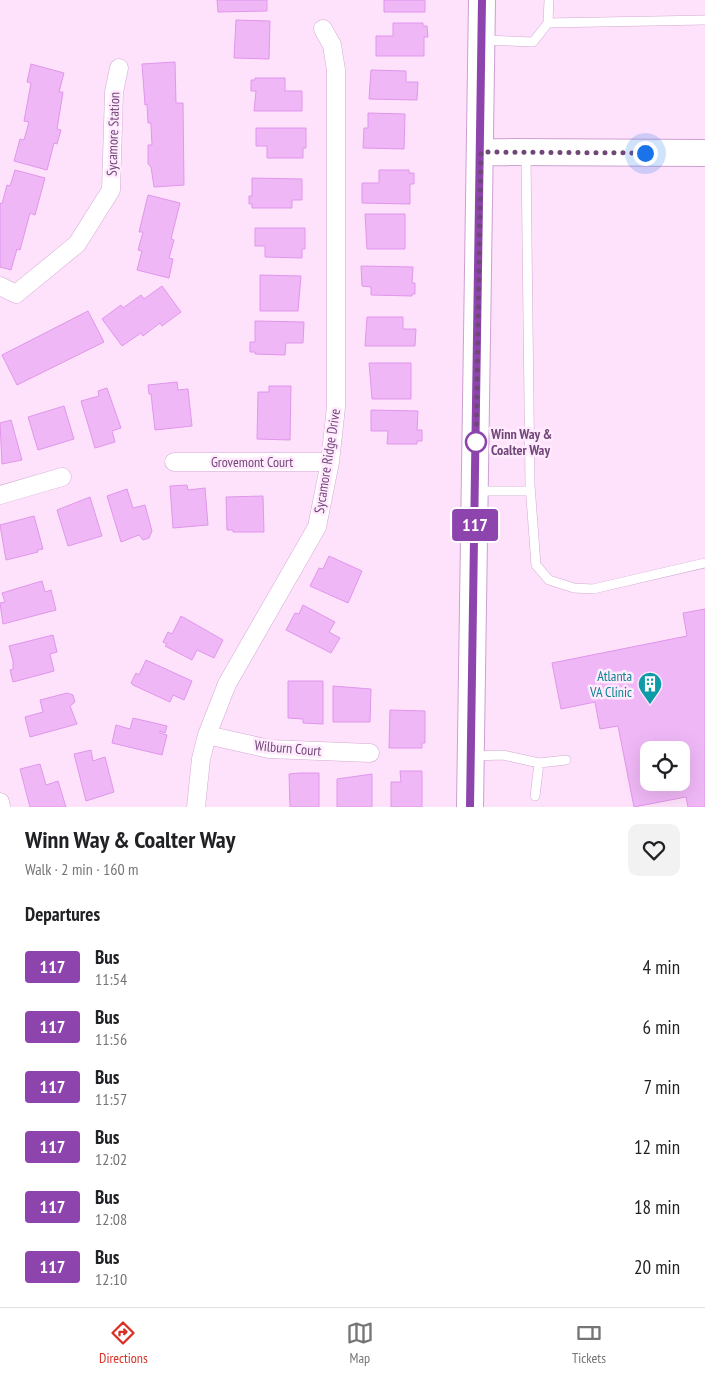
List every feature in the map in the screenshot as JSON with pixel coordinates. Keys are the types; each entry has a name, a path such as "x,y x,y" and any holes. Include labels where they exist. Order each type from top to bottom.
{"street":[{"path":"470,807 482,0"},
{"name":"Sycamore Ridge Drive","path":"196,807 197,780 207,735 227,684 317,527 330,462 336,407 336,70 332,45 323,29"},
{"name":"Sycamore Station","path":"0,286 16,294 77,244 111,190 114,92 119,68"},
{"path":"481,152 705,153"},
{"name":"Grovemont Court","path":"174,462 330,462"},
{"path":"0,495 62,477"},
{"name":"Wilburn Court","path":"207,735 269,749 370,753"},
{"path":"0,802 1,807"}],"lane":[{"path":"482,40 533,42 548,23 549,0"},
{"path":"548,23 705,20"},
{"path":"526,153 530,491 536,564 549,580 574,588 593,589 705,564"},
{"path":"475,491 530,491"},
{"path":"471,756 503,755 539,762 566,760"},
{"path":"535,796 539,762"}],"building":[{"path":"217,0 267,0 267,11 218,12"},
{"path":"384,0 425,0 425,12 384,12"},
{"path":"236,20 270,21 269,59 234,58"},
{"path":"393,23 423,23 423,26 427,26 428,37 424,37 424,56 376,56 376,36 393,36"},
{"path":"175,62 176,103 183,103 184,185 154,187 151,167 148,164 148,145 152,145 151,123 148,123 147,104 145,105 142,64"},
{"path":"31,64 64,73 59,92 63,92 57,129 61,130 57,144 54,143 47,170 14,161 20,139 24,140 29,122 24,121 31,83 27,82"},
{"path":"371,70 406,71 406,82 418,82 417,100 369,99"},
{"path":"255,78 285,78 285,91 302,91 302,111 254,111 256,91 251,91 251,80 255,80"},
{"path":"368,113 405,114 404,149 363,148 364,128 368,128"},
{"path":"256,128 306,128 306,148 303,148 303,158 267,158 267,146 256,146"},
{"path":"15,170 45,178 35,215 30,213 20,250 17,249 11,270 0,267 0,203 2,204 7,185 10,186"},
{"path":"379,170 409,170 409,173 414,173 414,184 410,184 410,204 362,203 362,183 379,183"},
{"path":"252,178 302,179 302,200 292,200 292,208 252,208 252,204 249,204 249,196 252,196"},
{"path":"148,195 180,203 171,239 174,240 169,258 173,259 169,278 137,270 142,251 138,250 143,232 139,232"},
{"path":"365,214 405,214 405,249 367,249"},
{"path":"255,228 305,228 305,249 302,249 302,258 265,257 265,246 255,246"},
{"path":"361,266 413,267 412,283 415,283 415,294 412,294 412,296 371,295 371,287 362,286"},
{"path":"260,275 301,276 298,311 260,311"},
{"path":"162,286 181,312 162,326 160,323 143,336 141,333 122,346 102,319 121,305 123,308 141,295 144,299"},
{"path":"88,311 104,342 17,385 2,355"},
{"path":"367,317 403,317 403,329 416,329 415,346 365,346"},
{"path":"255,321 304,322 303,343 286,343 285,355 255,354 255,352 250,352 250,342 255,342"},
{"path":"369,363 411,363 411,399 372,399"},
{"path":"177,382 178,390 188,389 192,426 155,430 151,394 149,394 148,385"},
{"path":"269,386 291,386 290,440 257,439 258,392 269,392"},
{"path":"107,388 121,428 112,431 115,442 95,448 81,401 99,396 98,391"},
{"path":"64,406 74,439 38,450 28,417"},
{"path":"371,410 418,411 417,430 422,430 422,441 417,441 417,444 387,444 388,431 371,431"},
{"path":"11,420 22,460 2,464 0,423"},
{"path":"187,485 188,490 205,488 208,525 173,528 170,486"},
{"path":"127,489 133,508 145,505 152,531 149,538 143,540 139,535 121,542 107,496"},
{"path":"263,496 264,532 233,532 233,530 227,530 226,497"},
{"path":"90,497 102,536 68,546 57,510"},
{"path":"34,516 43,549 6,560 0,525"},
{"path":"329,556 362,571 348,603 310,586 319,568 323,569"},
{"path":"42,581 45,592 51,590 56,610 3,624 0,603 5,602 2,593"},
{"path":"303,605 335,622 329,632 340,638 331,653 286,630 295,613 299,614"},
{"name":"Atlanta VA Clinic","path":"705,609 705,807 688,807 686,797 634,807 618,726 600,729 595,702 561,709 552,663 687,636 683,613"},
{"path":"181,616 223,640 214,658 197,650 192,660 165,646 167,644 163,642 168,632 172,634"},
{"path":"53,635 57,652 50,654 54,671 13,682 10,670 13,669 13,661 9,646"},
{"path":"146,660 192,681 184,700 173,695 170,702 131,683 136,673 139,675"},
{"path":"288,681 323,681 323,724 303,723 303,719 288,718"},
{"path":"333,686 371,689 370,722 333,722"},
{"path":"67,693 73,695 75,702 70,706 77,724 30,737 25,717 43,712 40,700"},
{"path":"390,710 425,711 425,743 422,743 422,748 389,748"},
{"path":"133,718 167,726 165,733 160,731 160,733 167,735 162,755 112,743 116,725 130,729"},
{"path":"91,750 93,761 105,757 114,792 86,801 74,754"},
{"path":"40,764 46,785 58,781 66,807 30,807 20,769"},
{"path":"400,771 422,771 422,807 391,807 391,782 401,782"},
{"path":"319,773 319,807 290,807 289,774"},
{"path":"372,774 372,807 337,807 337,779"}],"bus line":[{"name":"117","path":"470,807 482,0"}],"place":[{"name":"Winn Way & Coalter Way","path":"476,442"},
{"name":"Atlanta VA Clinic","path":"650,705"}],"route":[{"path":"476,442 476,451 481,152 645,153"}]}
